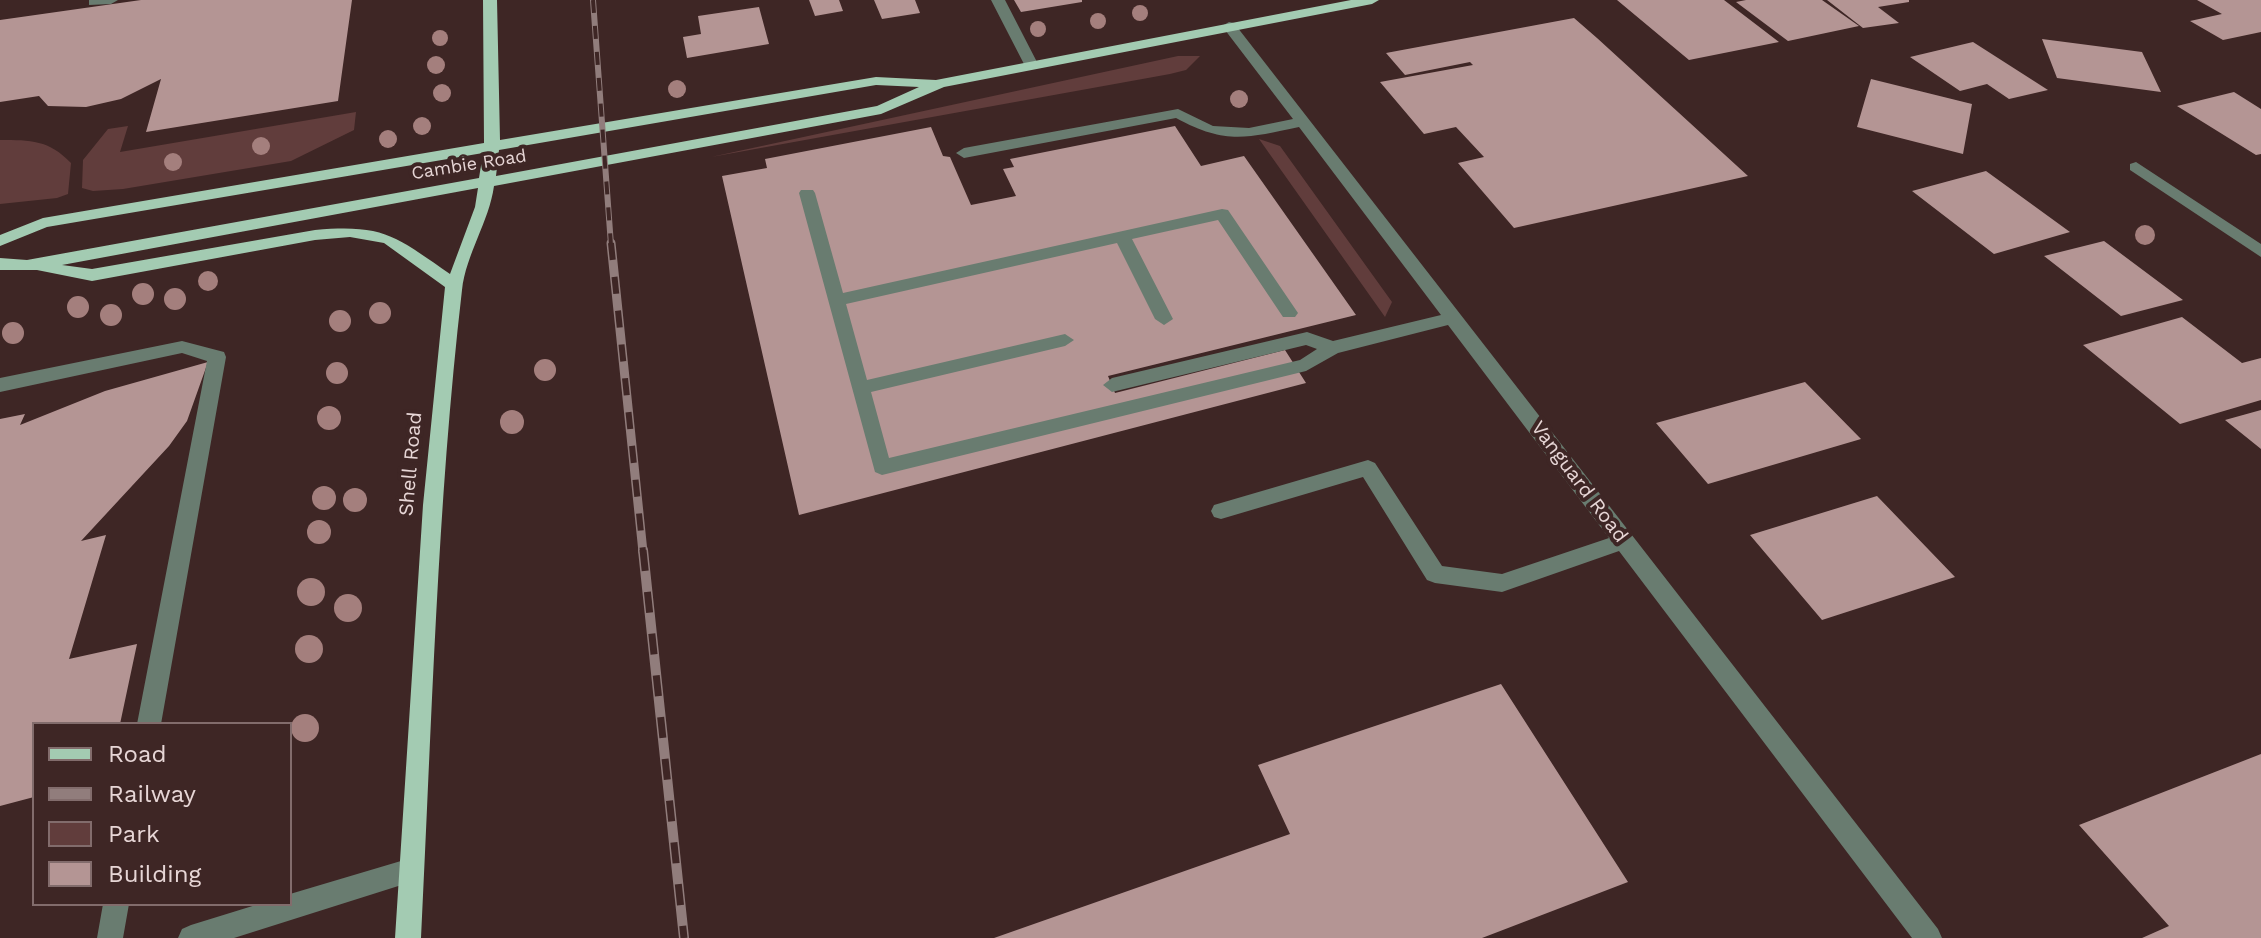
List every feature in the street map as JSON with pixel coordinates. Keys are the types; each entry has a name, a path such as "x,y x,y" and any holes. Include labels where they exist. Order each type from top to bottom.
{"main road":[{"name":"Shell Road","path":"408,938 433,505 454,285 489,182 492,147 490,0"},
{"name":"Cambie Road","path":"0,264 27,266 881,110 940,83 1372,0"},
{"name":"Cambie Road","path":"0,241 43,223 876,81 940,83"},
{"path":"27,266 92,275 315,235 350,232 389,239 454,285"}],"street":[{"path":"94,2 111,0"},
{"path":"998,0 1031,64"},
{"name":"Vanguard Road","path":"1229,26 1929,938"},
{"path":"964,153 1178,113 1210,130 1249,133 1302,122"},
{"path":"2136,167 2261,252"},
{"path":"807,193 882,467 1306,365 1332,348 1453,318"},
{"path":"836,300 1222,214 1289,313"},
{"path":"1122,237 1164,319"},
{"path":"1112,385 1307,338 1332,348"},
{"path":"860,388 1065,340"},
{"path":"0,385 182,347 217,357 149,722"},
{"path":"1221,511 1368,468 1435,574 1502,583 1624,541"},
{"path":"191,938 411,870"},
{"path":"110,938 116,906"}],"green space":[{"path":"1178,56 1200,56 1186,70 1170,74 711,157"},
{"path":"356,112 354,130 291,161 123,189 93,191 82,188 83,160 108,129 128,126 120,152"},
{"path":"1259,139 1280,146 1392,302 1385,317"},
{"path":"0,140 39,143 63,155 71,163 68,194 0,204"}],"building":[{"path":"141,0 352,0 338,101 146,132 161,79 121,99 86,107 48,106 39,96 0,102 0,20"},
{"path":"809,0 839,0 843,11 815,16"},
{"path":"874,0 915,0 920,13 882,19"},
{"path":"1014,0 1082,0 1082,2 1021,12"},
{"path":"1617,0 1724,0 1779,42 1689,60"},
{"path":"1822,0 1859,26 1788,41 1736,2"},
{"path":"1827,0 1909,2 1878,7 1899,23 1863,28"},
{"path":"2197,0 2261,0 2261,32 2223,40 2190,21 2222,14"},
{"path":"759,7 769,44 687,58 683,37 701,34 698,16"},
{"path":"1574,18 1748,176 1514,228 1458,163 1484,157 1456,127 1424,134 1380,82 1473,65 1470,62 1405,75 1386,53"},
{"path":"2042,39 2142,52 2161,92 2057,78"},
{"path":"1973,42 2048,90 2009,99 1987,84 1960,91 1910,57"},
{"path":"1871,79 1972,104 1963,154 1857,127"},
{"path":"2234,92 2261,109 2261,154 2256,155 2177,106"},
{"path":"1175,126 1201,166 1244,156 1356,315 1108,376 1115,393 1285,350 1306,383 799,515 722,176 767,168 765,159 931,127 943,156 950,157 971,205 1016,196 1003,169 1014,167 1010,159"},
{"path":"1986,171 2070,232 1994,254 1912,191"},
{"path":"2104,241 2183,300 2121,316 2044,256"},
{"path":"2182,317 2242,363 2261,358 2261,400 2180,424 2083,345"},
{"path":"208,362 187,421 169,446 81,541 106,535 69,659 137,644 120,722 32,722 32,798 0,806 0,419 25,414 20,425 105,391"},
{"path":"1805,382 1861,439 1708,484 1656,423"},
{"path":"2261,410 2261,449 2225,420"},
{"path":"1877,496 1955,577 1822,620 1750,535"},
{"path":"1501,684 1628,882 1482,938 994,938 1290,834 1258,765"},
{"path":"2261,754 2261,938 2142,938 2169,926 2079,825"}],"railway":[{"path":"593,0 611,245"},
{"path":"611,243 643,552"},
{"path":"643,550 684,938"}]}
